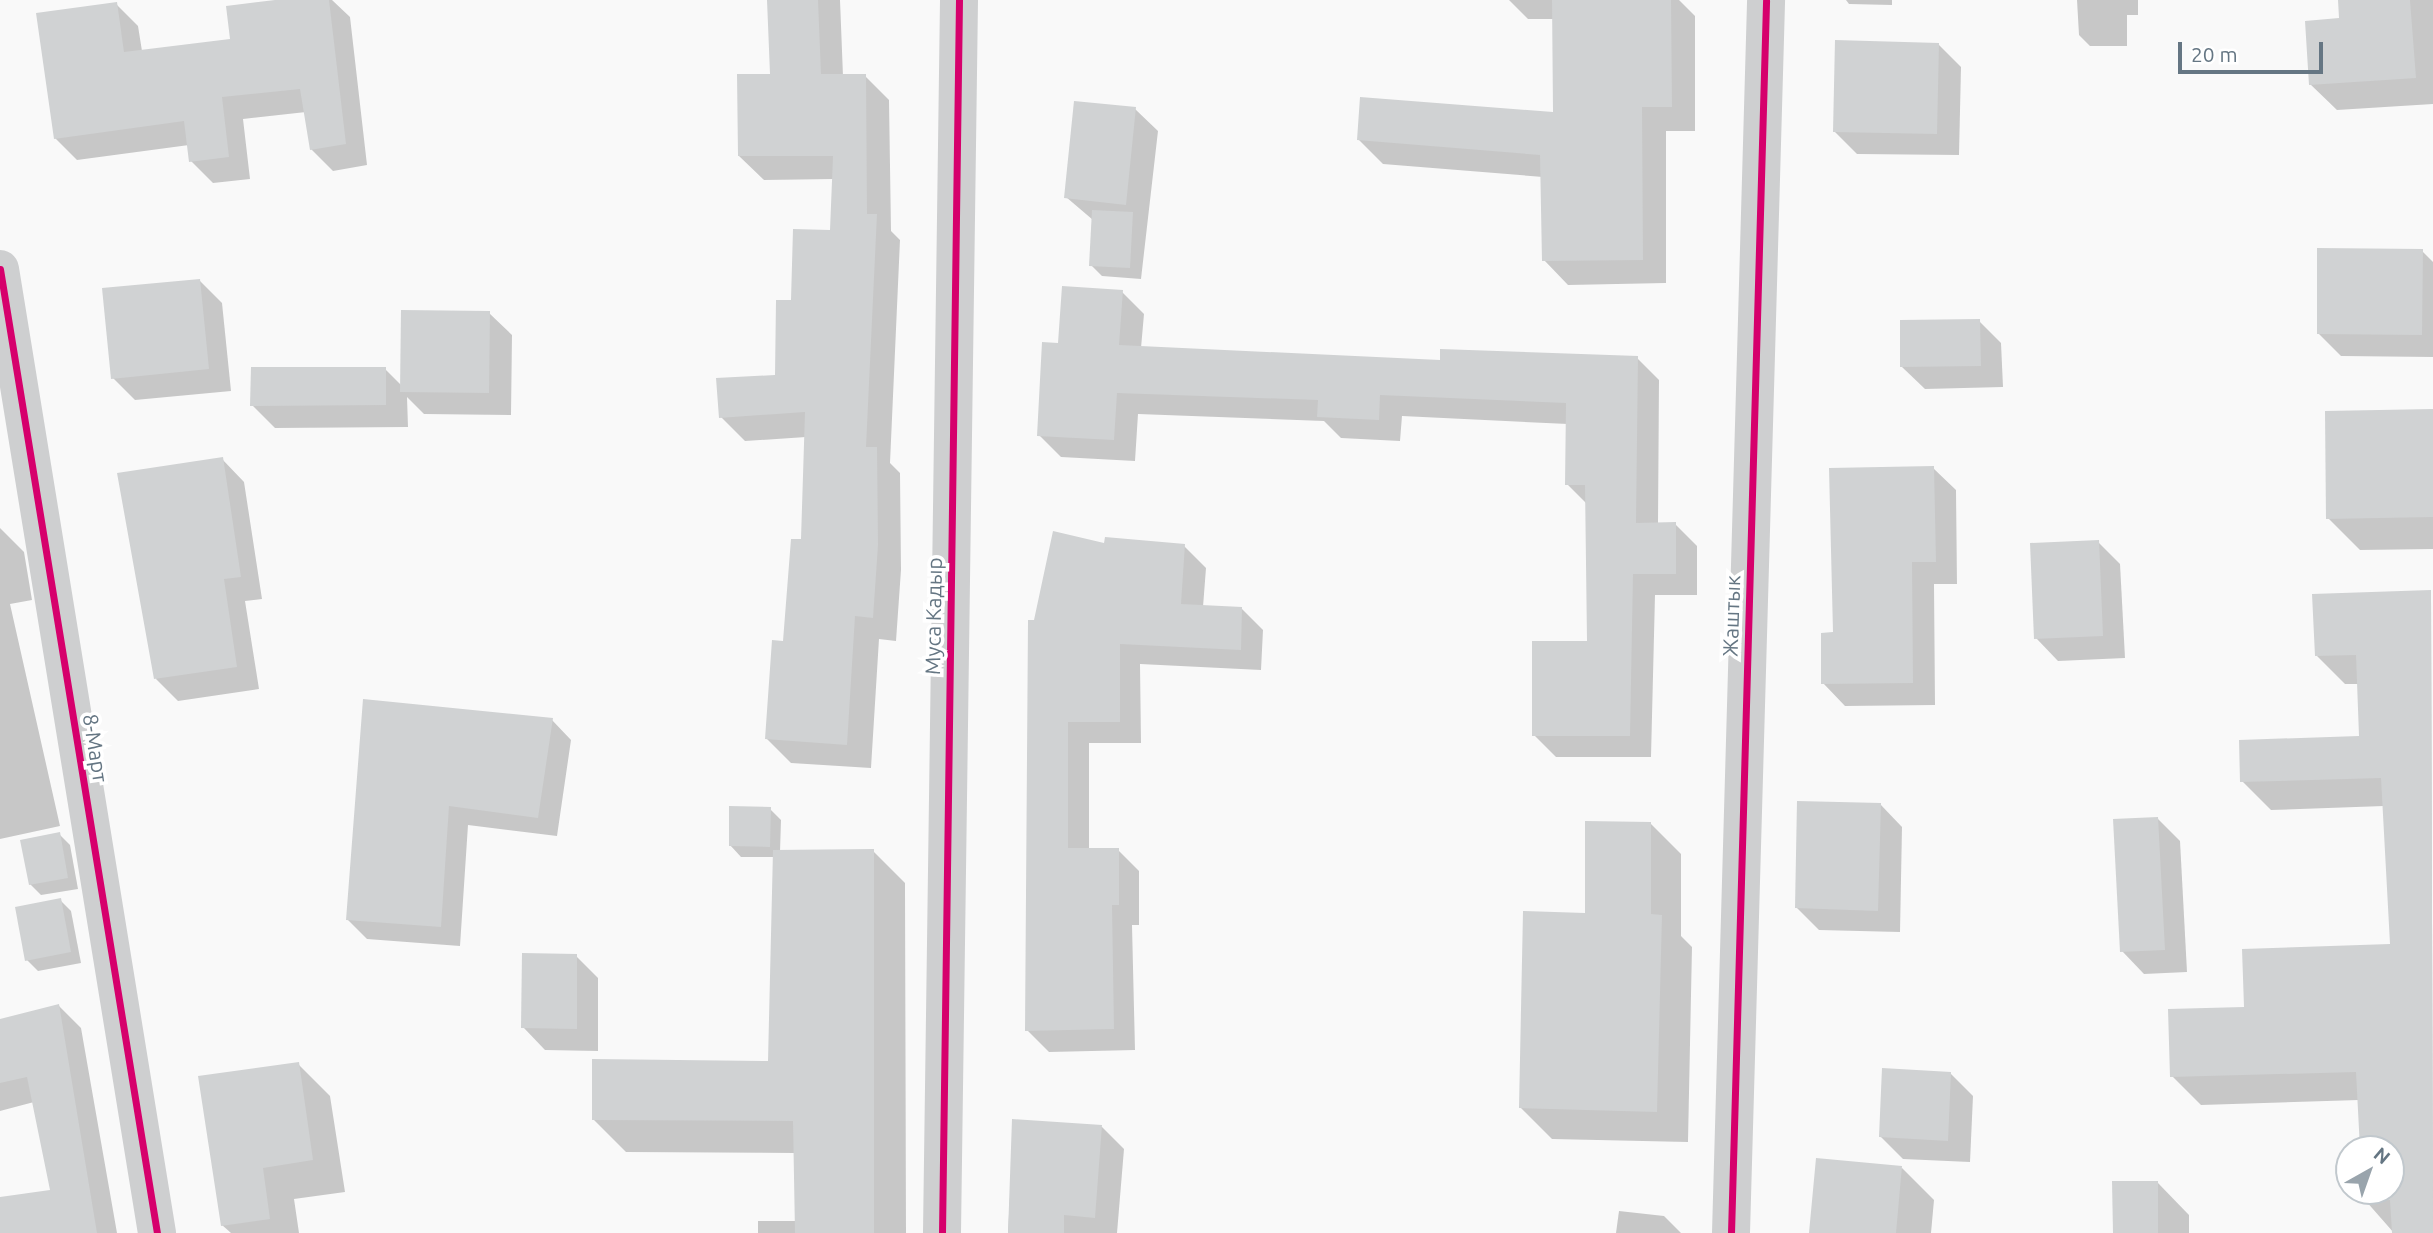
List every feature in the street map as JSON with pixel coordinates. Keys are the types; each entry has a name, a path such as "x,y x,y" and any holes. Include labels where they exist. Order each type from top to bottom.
{"street":[{"name":"Муса Кадыр","path":"942,1233 959,0"},
{"name":"Жаштык","path":"1731,1233 1766,0"},
{"name":"8-Март","path":"0,269 157,1233"}],"building":[{"path":"275,0 329,0 346,144 310,150 300,89 222,97 229,157 189,162 184,121 54,139 36,13 117,2 124,52 230,39 226,6"},
{"path":"767,0 818,0 821,74 866,74 867,214 877,214 866,447 877,447 878,545 873,618 855,616 847,745 765,739 772,640 783,641 791,539 801,539 805,412 719,418 716,378 775,375 776,300 791,300 793,229 830,230 833,156 738,156 737,74 770,74"},
{"path":"1552,0 1671,0 1672,107 1642,107 1643,260 1542,261 1540,155 1357,140 1360,97 1553,112"},
{"path":"2338,0 2410,0 2416,78 2309,85 2305,21 2339,18"},
{"path":"1835,40 1939,43 1937,134 1833,132"},
{"path":"1074,101 1136,107 1126,205 1064,198"},
{"path":"1092,210 1133,212 1130,268 1089,266"},
{"path":"2317,248 2423,249 2422,335 2317,334"},
{"path":"200,279 209,369 111,379 102,288"},
{"path":"1062,286 1123,290 1119,345 1440,360 1440,349 1638,356 1636,523 1676,522 1676,574 1633,574 1630,736 1532,736 1532,641 1587,641 1585,485 1565,485 1566,403 1380,395 1379,420 1317,417 1318,400 1117,393 1114,440 1037,436 1042,342 1058,343"},
{"path":"401,310 490,311 489,393 400,392"},
{"path":"1980,319 1981,366 1900,367 1900,320"},
{"path":"251,367 386,367 386,405 250,406"},
{"path":"2433,409 2433,517 2326,519 2325,411"},
{"path":"223,457 241,577 224,579 237,667 154,679 117,473"},
{"path":"1934,466 1936,562 1912,562 1913,683 1821,684 1821,633 1833,632 1829,468"},
{"path":"1053,531 1104,543 1105,537 1185,544 1181,604 1242,607 1241,650 1120,644 1120,722 1068,722 1068,848 1119,848 1119,905 1112,905 1114,1029 1025,1031 1028,620 1034,620"},
{"path":"2099,540 2103,636 2034,639 2030,543"},
{"path":"2431,590 2433,1233 2392,1233 2390,1205 2405,1205 2405,1135 2359,1135 2356,1072 2170,1077 2168,1009 2244,1007 2242,949 2390,944 2381,778 2240,782 2239,740 2359,736 2356,655 2315,656 2312,594"},
{"path":"363,699 553,718 538,818 449,806 441,927 346,920"},
{"path":"1797,801 1881,803 1878,911 1795,908"},
{"path":"729,806 771,807 770,847 729,846"},
{"path":"2158,817 2165,950 2120,952 2113,819"},
{"path":"1585,821 1651,822 1651,914 1662,915 1657,1112 1519,1108 1523,911 1585,913"},
{"path":"60,832 68,878 29,885 20,840"},
{"path":"874,849 874,1233 795,1233 793,1121 592,1120 592,1059 768,1061 773,850"},
{"path":"61,898 71,952 25,961 15,907"},
{"path":"522,953 577,954 577,1029 521,1028"},
{"path":"59,1004 97,1233 0,1233 0,1197 50,1190 27,1077 0,1083 0,1019"},
{"path":"299,1062 313,1160 263,1168 270,1219 221,1226 198,1076"},
{"path":"1882,1068 1951,1072 1948,1141 1879,1137"},
{"path":"1012,1119 1102,1125 1095,1218 1064,1215 1064,1233 1008,1233"},
{"path":"1816,1158 1902,1166 1896,1233 1809,1233"},
{"path":"2112,1181 2158,1181 2158,1233 2113,1233"}],"cycle path":[{"path":"942,1233 959,0"},
{"path":"1731,1233 1766,0"},
{"path":"0,269 157,1233"}]}
